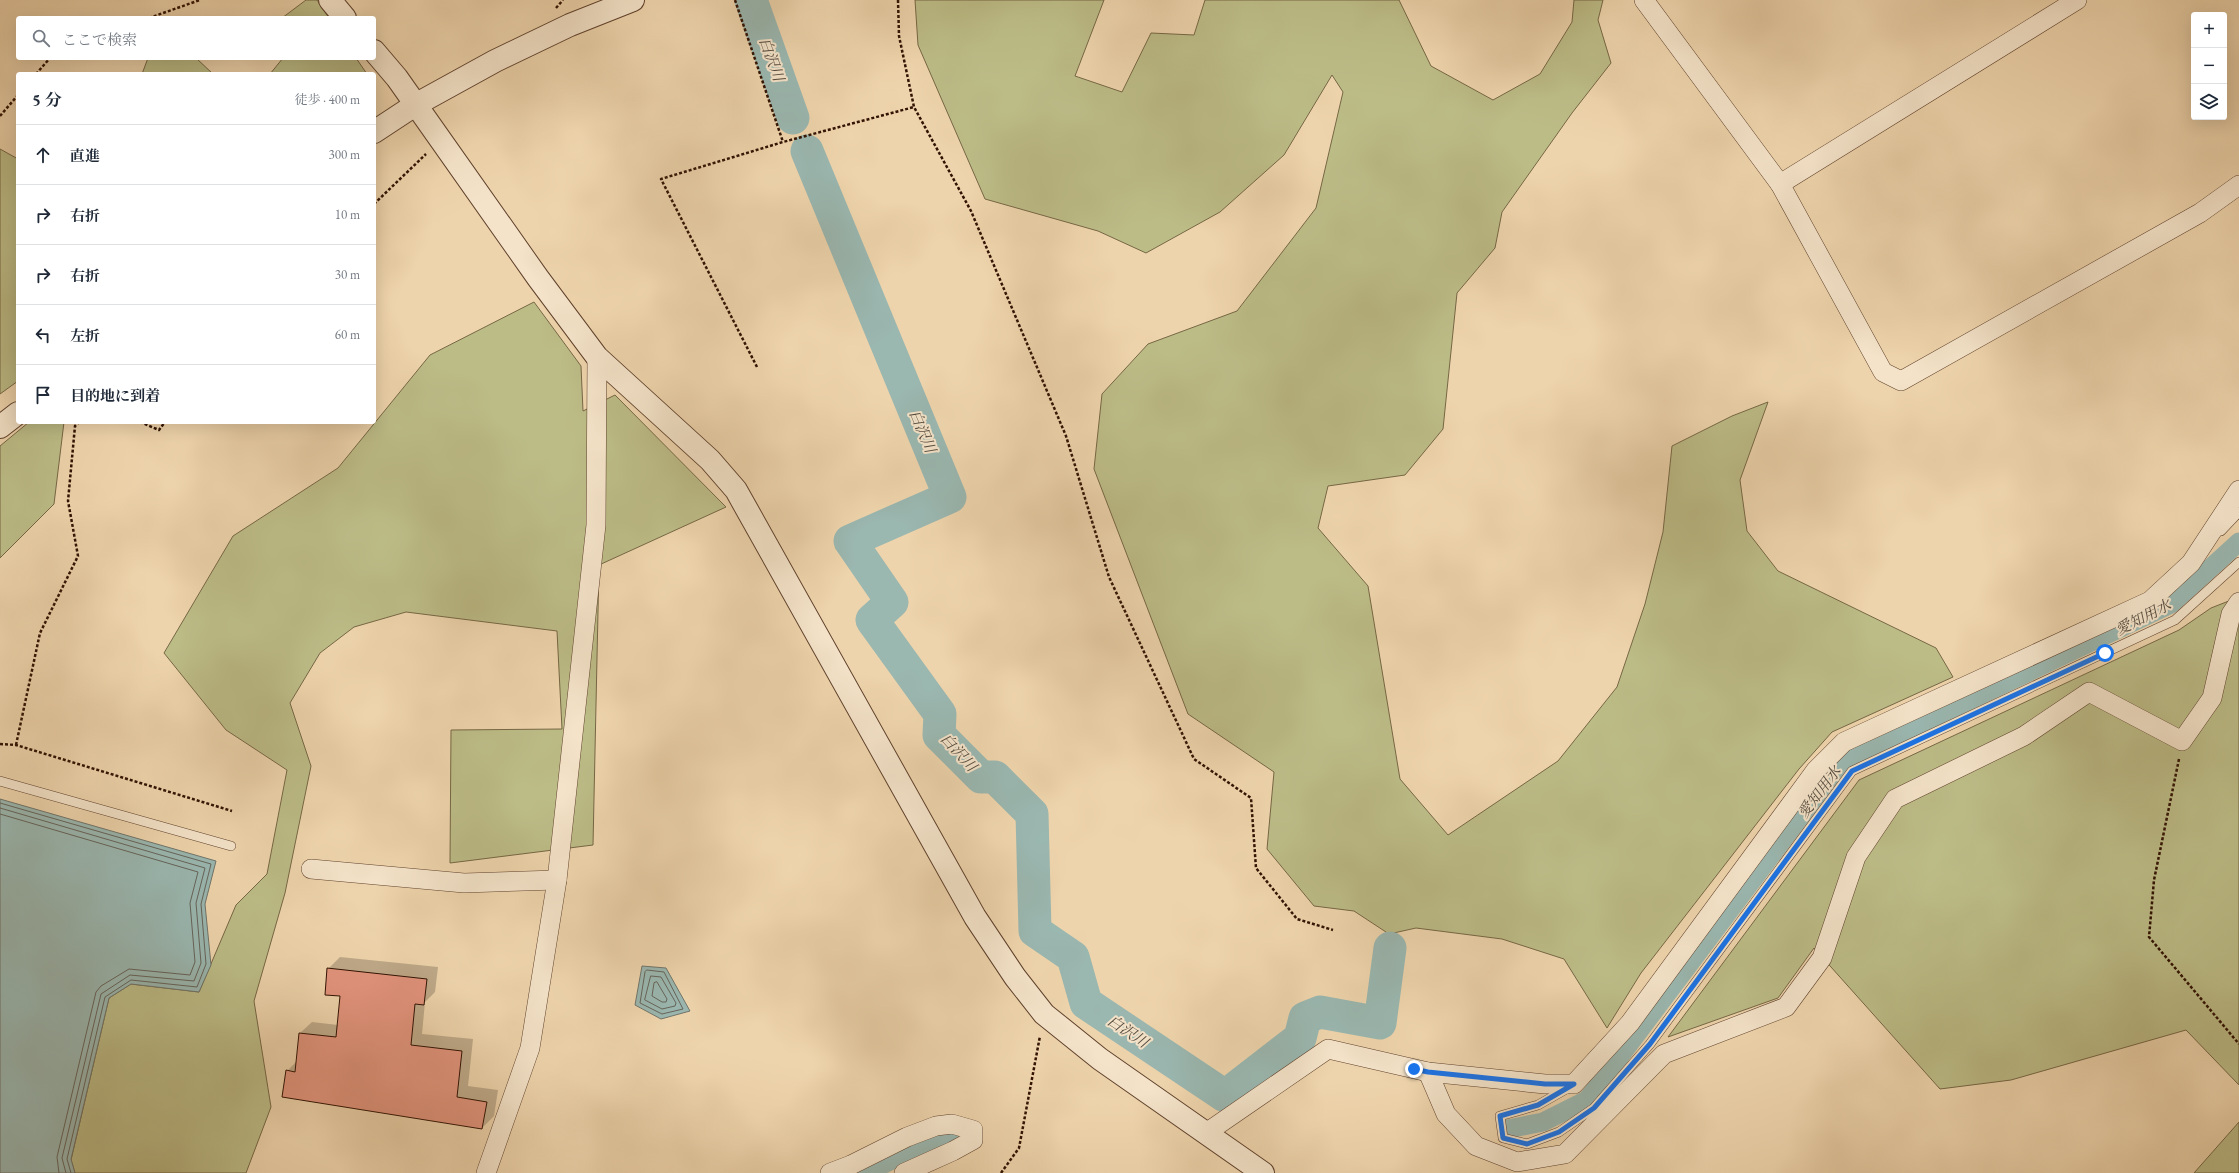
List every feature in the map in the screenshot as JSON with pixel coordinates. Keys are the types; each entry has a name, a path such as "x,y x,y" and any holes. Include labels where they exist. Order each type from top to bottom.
{"street":[{"path":"330,0 344,16"},
{"path":"376,131 415,105 495,61 570,25 633,0"},
{"path":"1644,0 1780,184 1883,372 1901,381 2200,212 2239,185"},
{"path":"1780,184 2077,0"},
{"path":"376,53 397,78 538,278 597,357 710,460 736,490 975,917 1015,977 1044,1014 1100,1059 1263,1173"},
{"path":"486,1173 530,1048 557,880 596,525 597,357"},
{"path":"0,427 16,415"},
{"path":"1206,1133 1328,1049 1428,1072 1545,1084 1574,1084 1630,1023 1816,770 1844,742 2150,601 2191,563 2239,490"},
{"path":"1428,1072 1446,1114 1476,1146 1517,1162 1565,1154 1664,1054 1786,1007 1822,958 1856,857 1895,799 2024,736 2089,692 2182,741 2212,698 2231,614 2239,602"},
{"path":"311,869 464,884 557,880"},
{"path":"830,1173 851,1165 907,1137 936,1126 952,1124 973,1130 973,1140 953,1152 904,1173"}],"lane":[{"path":"2191,563 2239,512"},
{"path":"1574,1084 1538,1105 1500,1116 1503,1138 1527,1144 1559,1132 1594,1108 1650,1044 1852,771 2175,620 2239,562"},
{"path":"0,782 231,846"}],"path":[{"path":"155,16 200,0"},
{"path":"736,0 783,142"},
{"path":"898,0 899,36 914,107 971,210 1066,436 1109,578 1194,759 1251,798 1256,868 1297,919 1333,930"},
{"path":"38,72 48,60"},
{"path":"0,116 16,97"},
{"path":"757,367 661,179 783,142 914,107"},
{"path":"376,202 441,139"},
{"path":"16,745 40,633 78,556 68,501 75,426 77,424"},
{"path":"145,424 159,430 164,424"},
{"path":"2182,741 2154,880 2149,937 2239,1044"},
{"path":"0,744 16,745 232,811"},
{"path":"1001,1173 1019,1148 1044,1014"}],"green space":[{"path":"306,0 317,0 328,16 285,16"},
{"path":"915,0 1104,0 1075,76 1122,92 1151,33 1194,35 1205,0 1399,0 1431,66 1493,100 1540,74 1572,22 1574,0 1603,0 1598,20 1611,63 1572,113 1502,212 1495,248 1457,293 1443,429 1405,475 1328,486 1318,528 1368,586 1400,779 1448,835 1558,761 1617,687 1645,604 1663,532 1672,446 1732,416 1768,402 1740,480 1747,531 1778,571 1936,648 1953,677 1832,732 1799,769 1641,973 1607,1028 1564,959 1502,939 1416,928 1389,934 1354,911 1314,906 1267,849 1274,772 1188,714 1094,469 1102,394 1148,344 1237,311 1316,208 1343,92 1332,75 1284,155 1220,212 1146,253 1098,231 985,199 918,45"},
{"path":"147,60 198,60 211,72 143,72"},
{"path":"281,60 357,60 366,72 272,72"},
{"path":"0,149 16,158 16,382 0,394"},
{"path":"534,302 581,366 583,411 615,395 726,507 599,565 593,845 450,863 451,730 562,729 557,631 406,612 354,627 320,653 290,703 311,766 285,893 254,1001 271,1107 246,1173 75,1173 71,1160 109,998 131,984 199,992 236,905 267,874 287,770 226,730 164,653 233,536 338,468 374,424 376,424 376,421 430,355"},
{"path":"27,424 64,424 54,504 0,558 0,446"},
{"path":"2239,597 2239,1085 2186,1030 2011,1080 1940,1089 1814,948 1778,998 1668,1037 1859,780 2179,630 2211,608"},
{"path":"2239,1122 2239,1173 2194,1173"}],"water":[{"path":"0,799 216,861 205,904 211,965 199,992 131,984 109,998 71,1159 75,1173 0,1173"},
{"path":"642,966 666,968 690,1011 661,1019 635,1005"}],"building":[{"path":"327,968 427,979 424,1005 415,1004 411,1045 462,1051 457,1097 487,1102 482,1129 282,1097 286,1070 295,1072 299,1033 336,1037 340,996 325,995"}],"waterway":[{"name":"白沢川","path":"751,0 793,118"},
{"name":"白沢川","path":"807,151 950,497 850,541 892,602 872,620 940,714 939,735 981,777 995,777 1032,814 1035,931 1073,957 1086,1003 1225,1096 1300,1038 1305,1018 1320,1012 1380,1023 1390,948"},
{"name":"愛知用水","path":"1508,1129 1543,1122 1587,1100 1842,761 2171,604 2239,542"},
{"name":"愛知用水","path":"865,1173 934,1140 968,1135"}],"route":[{"path":"1414,1069 1428,1072 1545,1084 1574,1084 1538,1105 1500,1116 1503,1138 1527,1144 1559,1132 1594,1108 1650,1044 1852,771 2105,653"}]}
